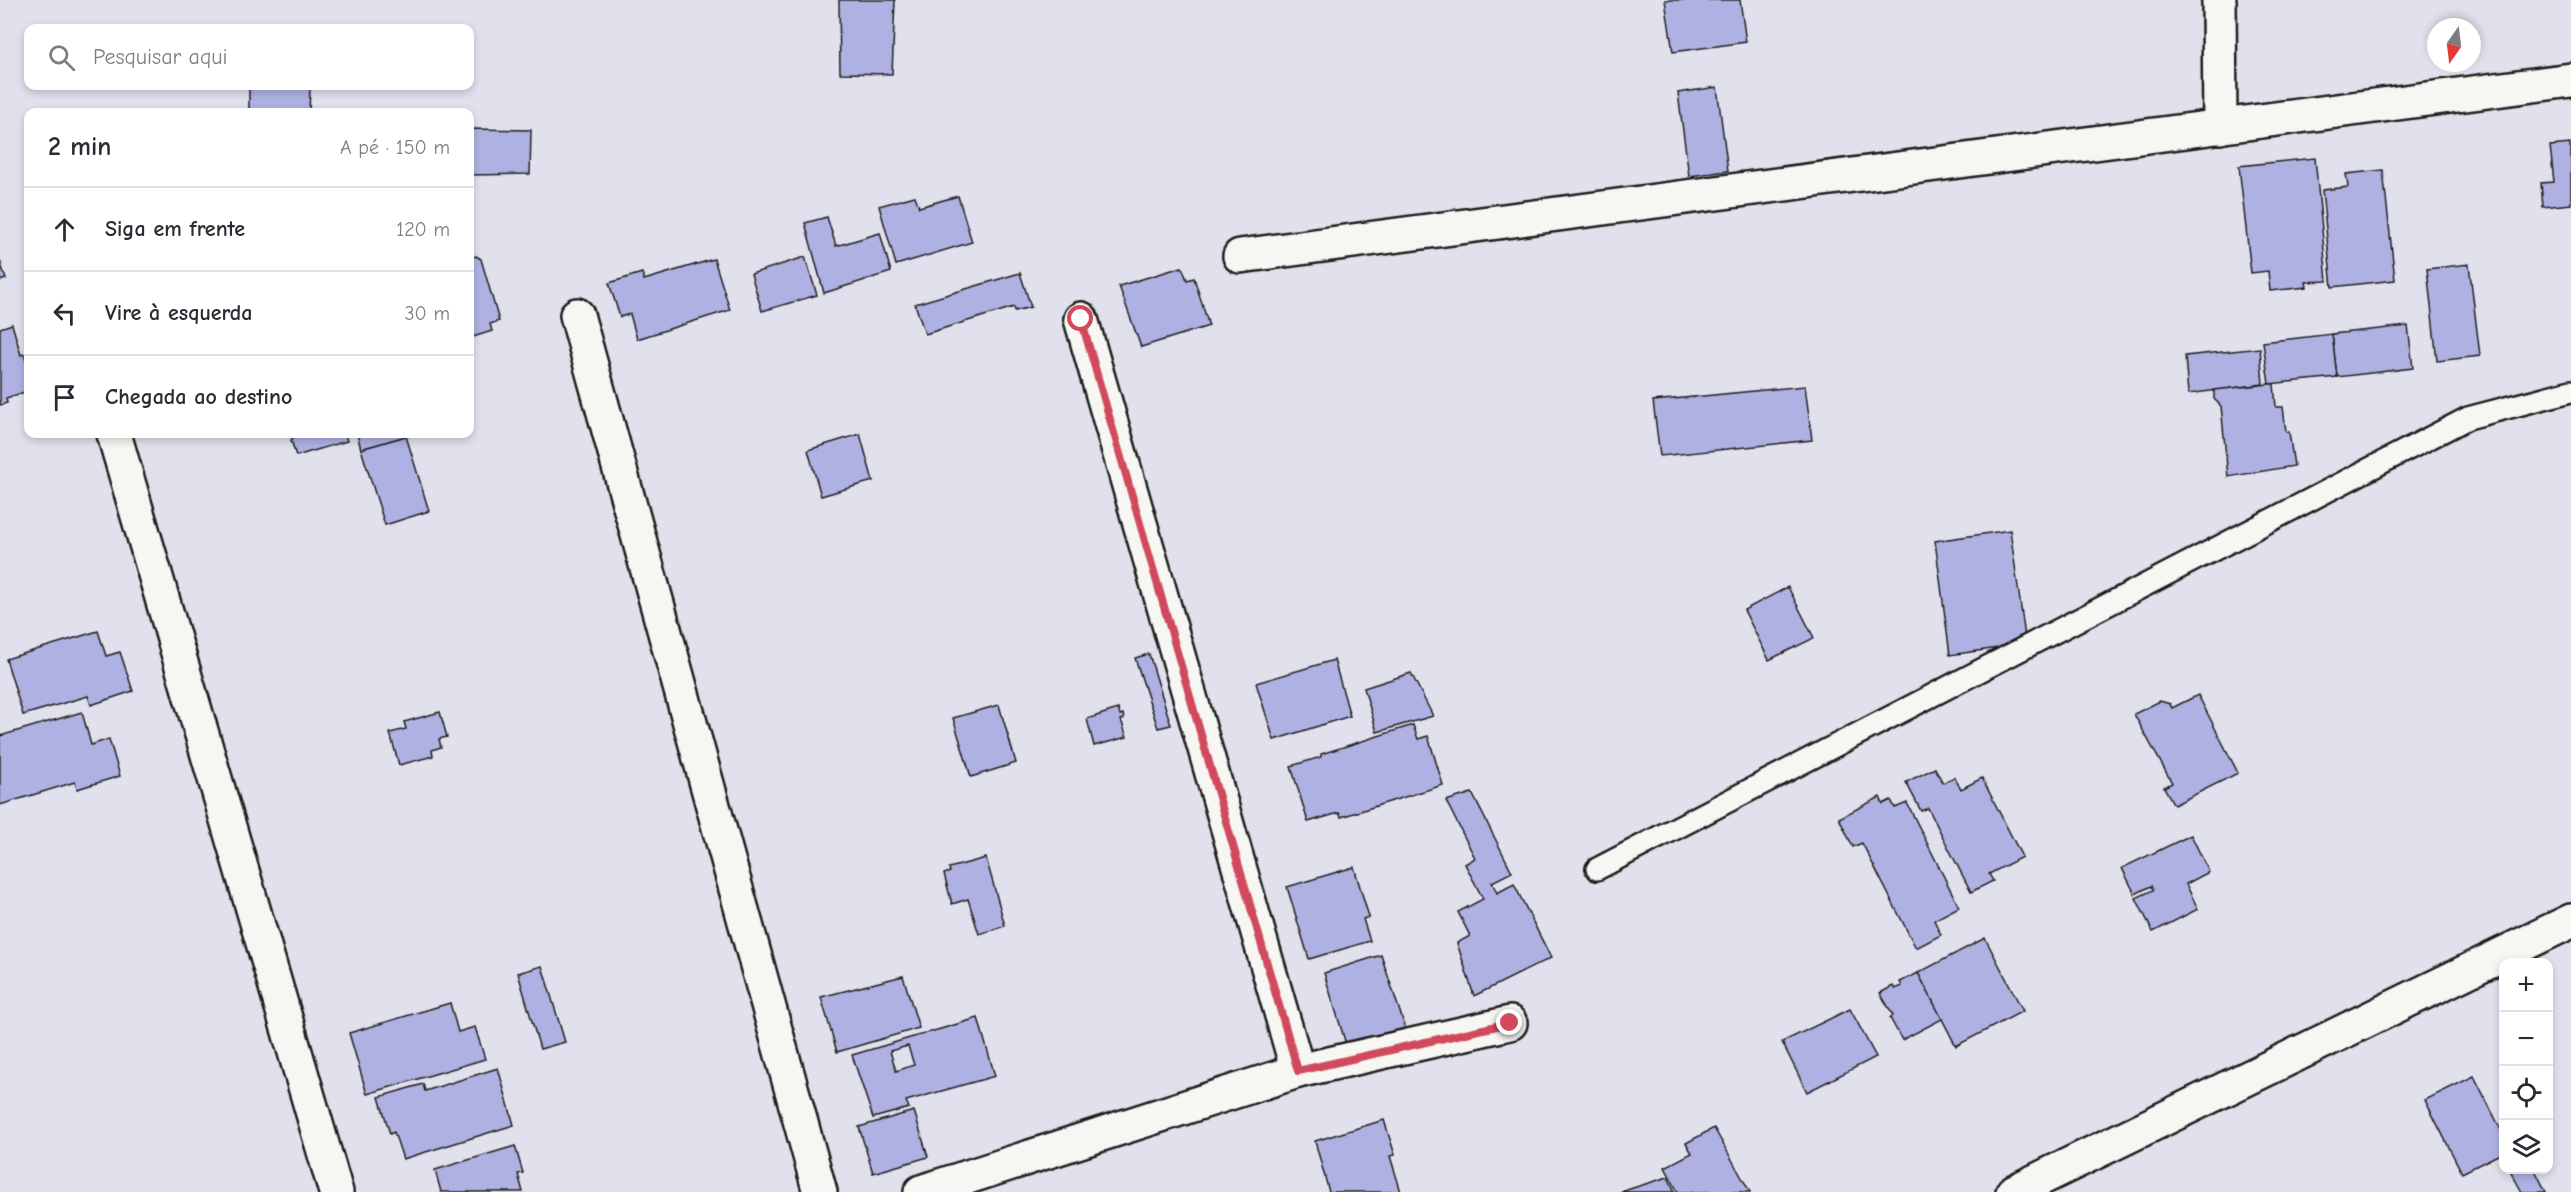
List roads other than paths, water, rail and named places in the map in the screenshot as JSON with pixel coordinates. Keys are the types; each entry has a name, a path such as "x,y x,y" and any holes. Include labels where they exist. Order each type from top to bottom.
{"street":[{"path":"2219,0 2220,127"},
{"path":"1240,256 2571,80"},
{"path":"577,315 820,1192"},
{"path":"1081,319 1298,1071"},
{"path":"115,438 336,1192"},
{"path":"2013,1192 2571,921"},
{"path":"921,1192 1298,1071 1510,1023"}],"lane":[{"path":"1597,869 2468,418 2571,391"}]}
